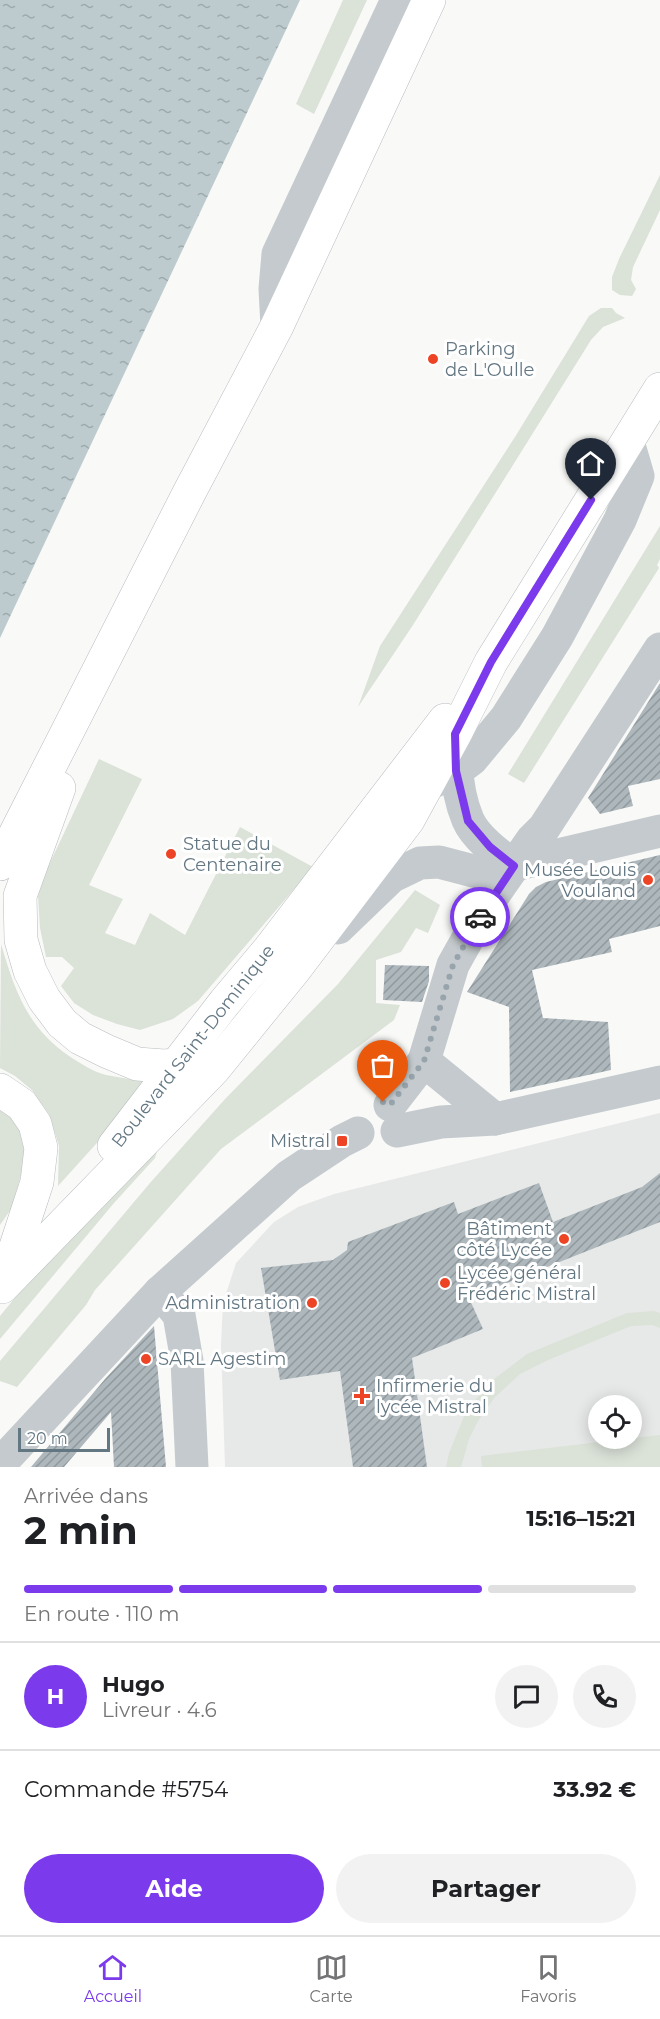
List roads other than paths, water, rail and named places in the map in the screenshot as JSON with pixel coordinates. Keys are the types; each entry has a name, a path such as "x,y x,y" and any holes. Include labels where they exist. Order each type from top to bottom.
{"main road":[{"path":"0,864 277,326 429,0"},
{"path":"498,651 660,389"},
{"name":"Boulevard Saint-Dominique","path":"1,1289 213,1070 295,969 408,820 498,651"},
{"name":"Boulevard Saint-Dominique","path":"1,1289 225,1002 268,951 498,651"},
{"path":"106,656 20,896 21,940 30,971 44,999 62,1023 80,1038 137,1064 177,1065 202,1056 267,1002"},
{"path":"106,1051 172,1040 186,1034 225,1002"},
{"path":"0,1090 22,1105 35,1124 41,1148 37,1182 1,1289"}],"street":[{"path":"277,326 274,289 278,254 397,0"},
{"path":"427,785 456,771 472,759 506,718 559,632 620,520 638,477 628,442"},
{"path":"498,651 559,632"},
{"path":"393,1118 424,1061 453,965 486,906 532,840 544,828 660,649"},
{"path":"455,734 456,771 468,821 490,847 514,866"},
{"path":"514,866 660,831"},
{"name":"Boulevard Saint-Dominique","path":"295,969 391,877 420,863 439,862 481,873 514,866"},
{"path":"424,1061 495,1119"},
{"path":"0,1464 160,1292 289,1176 358,1133 356,1119 363,1107 376,1102 393,1118 441,1122 495,1119 660,1082"},
{"path":"160,1292 179,1315 187,1361 192,1467"}],"water":[{"path":"0,0 300,0 0,638"}],"place":[{"name":"Parking de L'Oulle","path":"433,359"},
{"name":"Statue du Centenaire","path":"171,854"},
{"name":"Musée Louis Vouland","path":"648,880"},
{"name":"Mistral","path":"342,1141"},
{"name":"Bâtiment côté Lycée","path":"564,1239"},
{"name":"Lycée général Frédéric Mistral","path":"445,1283"},
{"name":"Administration","path":"312,1303"},
{"name":"SARL Agestim","path":"146,1359"},
{"name":"Infirmerie du lycée Mistral","path":"362,1396"}]}
